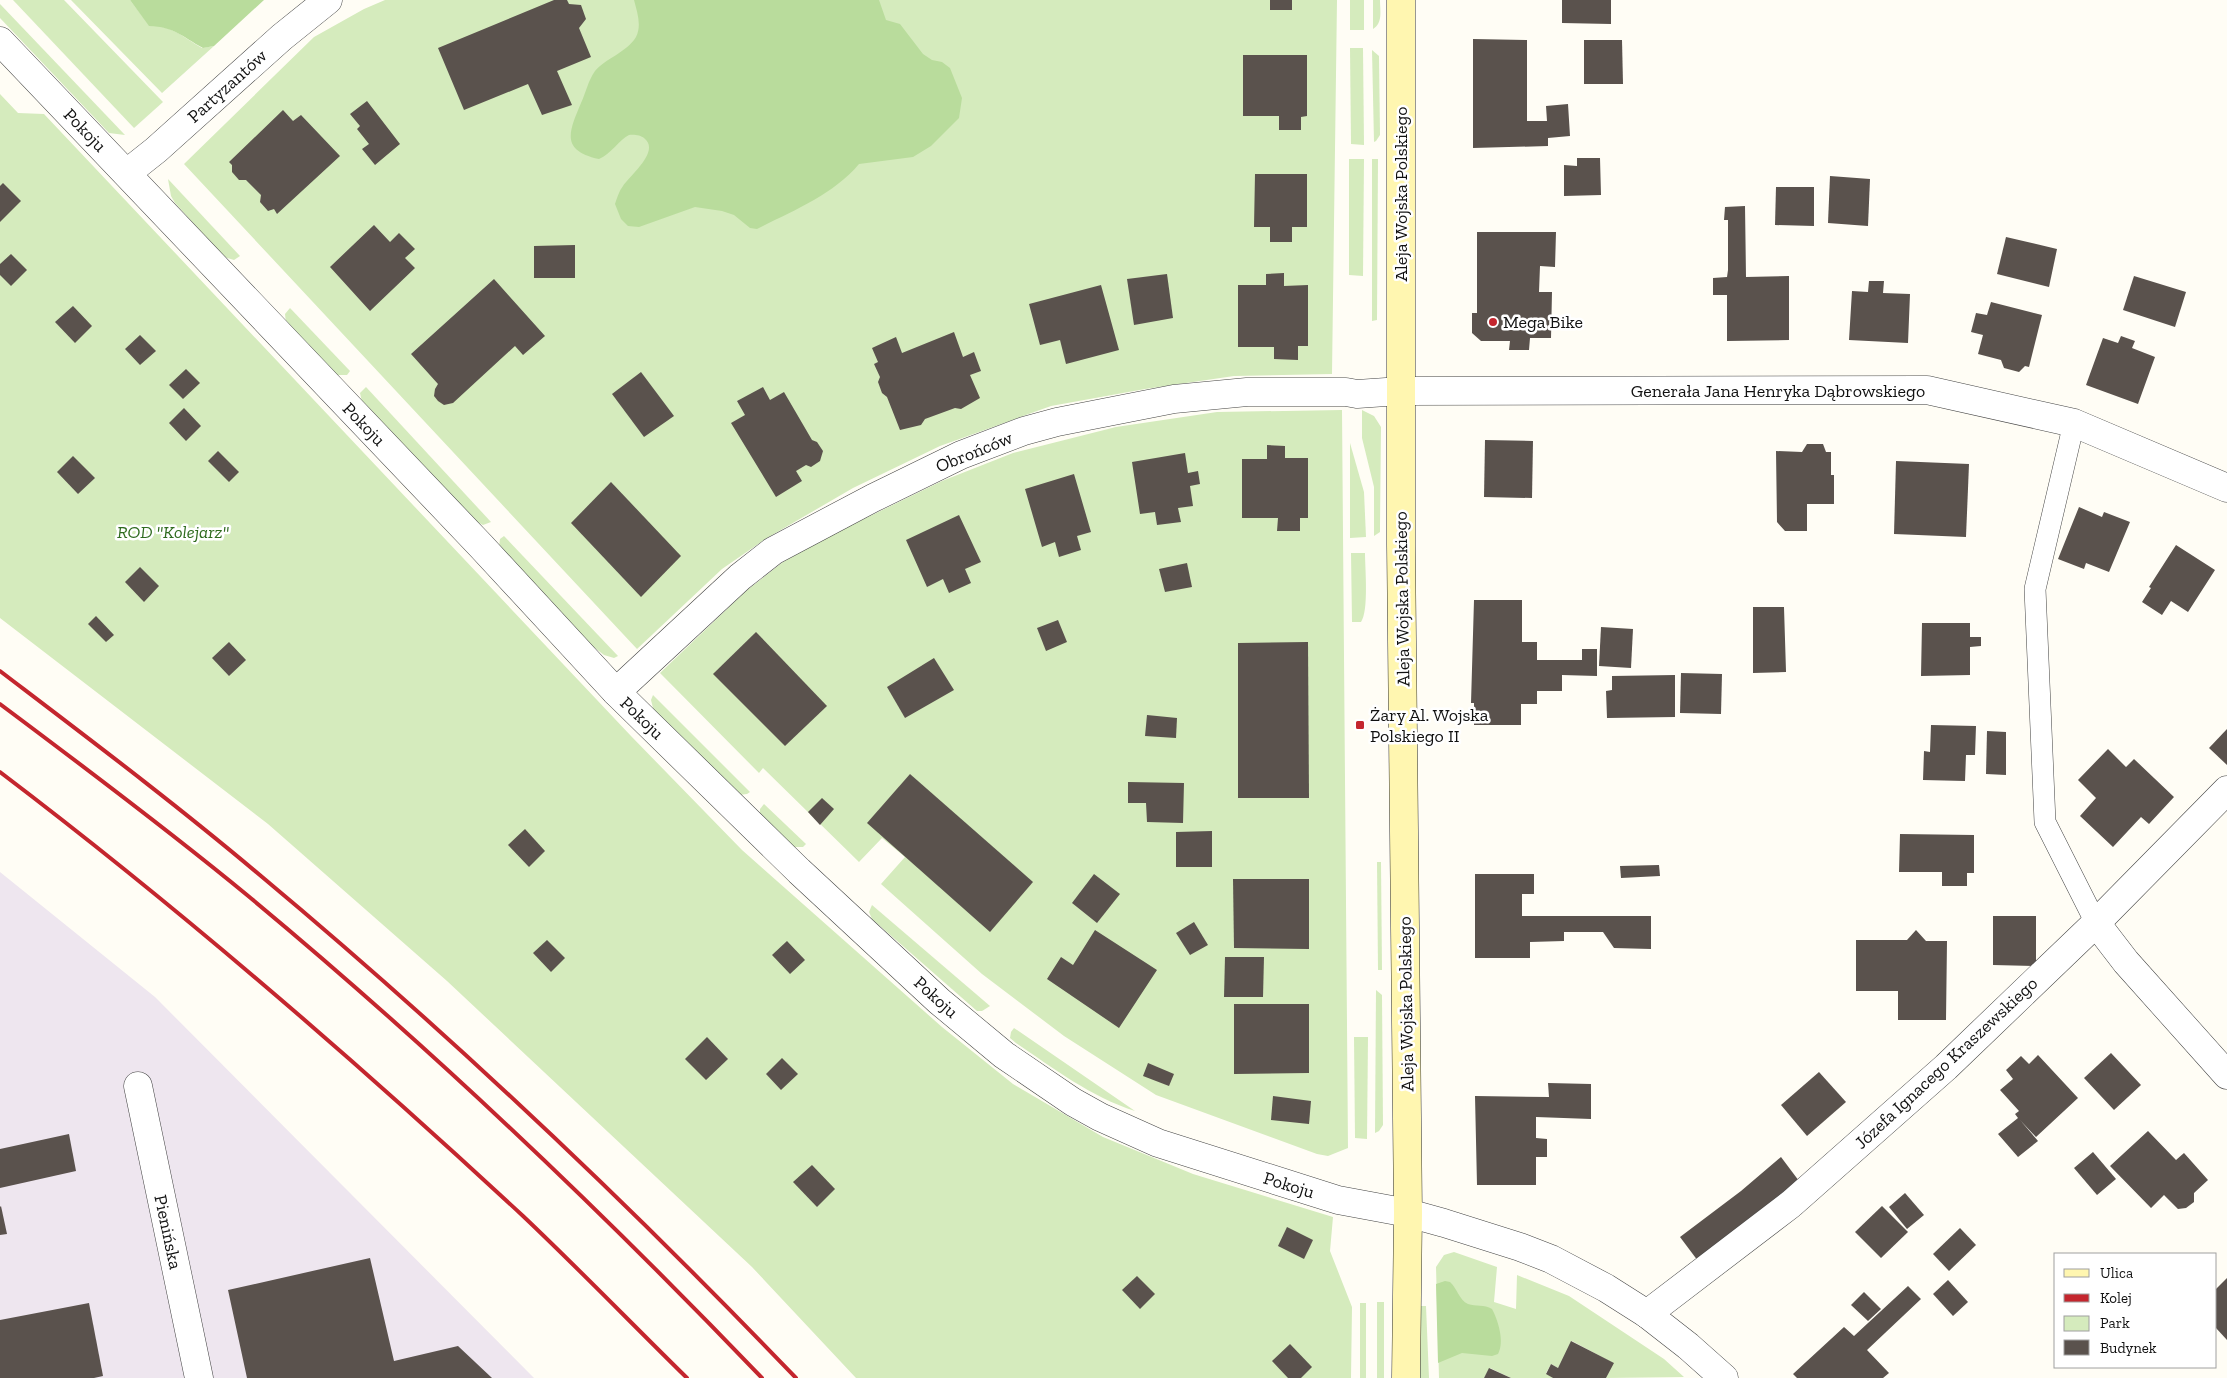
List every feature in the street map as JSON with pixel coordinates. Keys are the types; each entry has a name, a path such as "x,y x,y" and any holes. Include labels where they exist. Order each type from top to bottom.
{"street":[{"name":"Partyzantów","path":"127,173 156,150 282,37 328,0"},
{"name":"Aleja Wojska Polskiego","path":"1402,0 1401,545 1408,1213 1406,1378"},
{"name":"Pokoju","path":"0,41 481,546 616,692 793,865 939,1000 1004,1055 1073,1102 1130,1132 1196,1156 1338,1200 1408,1213 1520,1247 1551,1260 1606,1288 1646,1314 1688,1346 1724,1378"},
{"name":"Generała Jana Henryka Dąbrowskiego","path":"1401,391 1927,390 2074,423 2227,488"},
{"name":"Obrońców","path":"616,692 740,577 773,551 873,498 970,452 1024,432 1058,422 1174,399 1247,392 1346,392 1357,394 1401,391"},
{"name":"Józefa Ignacego Kraszewskiego","path":"1646,1314 1791,1204 1946,1067 2096,922 2227,790"},
{"path":"2096,922 2126,962 2227,1075"},
{"name":"Pienińska","path":"138,1086 199,1378"}],"lane":[{"path":"2074,423 2035,589 2045,822 2096,922"}],"shaded area":[{"path":"0,872 155,997 534,1378 0,1378"}],"green space":[{"path":"13,0 64,0 163,102 134,128"},
{"path":"71,0 130,0 149,25 172,30 202,48 214,46 162,93"},
{"path":"130,0 264,0 214,46 203,48 172,30 149,26"},
{"path":"385,0 1337,0 1332,374 1234,376 1145,389 1051,406 940,446 853,488 767,538 722,569 637,649 184,164 314,37 364,9"},
{"path":"634,0 879,0 886,20 900,24 923,54 932,60 942,62 950,68 962,98 959,118 931,146 913,157 859,164 849,175 825,193 798,209 757,229 750,228 734,215 722,211 695,207 639,227 628,226 621,219 615,204 622,188 647,156 648,143 641,136 629,135 599,159 578,151 573,145 571,131 595,71 632,43 636,37 639,23"},
{"path":"1350,0 1364,0 1364,30 1350,30"},
{"path":"1373,0 1380,0 1380,20 1373,29"},
{"path":"0,4 125,135 109,133 0,18"},
{"path":"1350,48 1363,48 1364,145 1351,144"},
{"path":"1372,50 1379,56 1380,135 1374,142"},
{"name":"ROD \"Kolejarz\"","path":"0,94 18,113 44,114 631,736 742,850 942,1027 1013,1084 1103,1137 1193,1174 1333,1217 1330,1251 1352,1307 1351,1378 856,1378 752,1267 447,981 268,824 0,618"},
{"path":"1349,159 1364,159 1363,276 1349,275"},
{"path":"1372,159 1378,159 1377,320 1372,321"},
{"path":"168,179 240,256 234,260 224,257 175,203 171,196"},
{"path":"290,308 350,371 347,375 336,375 286,323 285,314"},
{"path":"366,387 491,522 483,525 475,521 362,402 360,393"},
{"path":"1342,410 1348,1148 1328,1156 1317,1154 1156,1095 1064,1036 982,974 881,884 905,857 882,838 859,862 763,768 759,773 660,673 746,591 783,562 831,535 942,481 1013,453 1116,427 1217,412"},
{"path":"1362,410 1374,416 1381,427 1380,532 1374,536 1374,487 1362,438"},
{"path":"1350,443 1364,492 1366,537 1350,538"},
{"path":"504,536 618,656 614,658 604,655 591,645 499,547 500,539"},
{"path":"1351,553 1365,553 1366,599 1361,622 1352,622"},
{"path":"653,695 750,792 739,795 654,712 651,700"},
{"path":"764,804 806,844 803,847 792,847 760,816 760,809"},
{"path":"1377,862 1381,862 1382,970 1378,970"},
{"path":"872,905 990,1006 982,1011 977,1011 872,919 869,912"},
{"path":"1376,990 1382,995 1383,1125 1375,1133"},
{"path":"1014,1028 1135,1111 1103,1098 1058,1072 1010,1038"},
{"path":"1354,1037 1368,1037 1367,1139 1355,1138"},
{"path":"1454,1252 1497,1267 1494,1302 1516,1309 1517,1275 1569,1296 1664,1359 1684,1377 1606,1378 1613,1363 1572,1341 1558,1368 1551,1364 1546,1373 1553,1378 1511,1378 1490,1368 1484,1378 1439,1378 1436,1267 1444,1255"},
{"path":"1445,1281 1450,1282 1462,1300 1468,1304 1492,1309 1501,1337 1498,1354 1492,1356 1462,1353 1438,1363 1436,1284"},
{"path":"1377,1302 1384,1302 1384,1378 1377,1378"},
{"path":"1360,1303 1366,1303 1366,1378 1360,1378"},
{"path":"1420,1306 1426,1306 1429,1378 1420,1378 1418,1314"}],"building":[{"path":"554,0 567,0 569,4 581,5 586,19 579,28 591,57 557,71 572,105 542,115 528,84 464,110 438,48"},
{"path":"1270,0 1292,0 1292,10 1270,10"},
{"path":"1562,0 1611,0 1611,24 1562,23"},
{"path":"1473,39 1527,40 1527,121 1547,121 1546,106 1568,104 1570,136 1548,138 1548,146 1473,148"},
{"path":"1584,40 1622,40 1623,84 1584,84"},
{"path":"1243,55 1307,55 1307,116 1301,117 1301,130 1279,130 1279,116 1243,116"},
{"path":"367,101 400,144 375,165 362,149 369,144 357,129 360,126 350,114"},
{"path":"283,110 293,121 301,115 340,156 277,214 274,209 268,211 260,202 261,195 246,180 239,180 232,172 232,165 229,162"},
{"path":"1577,158 1600,158 1601,195 1564,196 1564,165 1577,166"},
{"path":"1255,174 1307,174 1307,227 1292,227 1292,242 1270,242 1270,227 1254,227"},
{"path":"1830,176 1870,179 1868,226 1828,223"},
{"path":"3,183 21,201 0,222 0,186"},
{"path":"1776,187 1814,187 1814,226 1775,225"},
{"path":"1745,206 1746,277 1789,276 1789,340 1727,341 1727,295 1713,295 1713,278 1727,277 1728,220 1724,220 1725,207"},
{"path":"374,225 390,242 399,233 415,249 405,258 415,268 370,311 330,267"},
{"path":"1477,232 1556,232 1555,267 1540,266 1539,292 1552,292 1551,338 1530,338 1529,350 1509,350 1510,341 1481,341 1472,333 1472,313 1477,313"},
{"path":"2006,237 2057,249 2049,287 1997,274"},
{"path":"575,245 575,278 534,278 534,246"},
{"path":"11,254 27,270 11,286 0,275 0,264"},
{"path":"1284,273 1284,286 1308,285 1308,346 1298,346 1298,360 1274,359 1274,347 1238,347 1238,285 1266,285 1266,274"},
{"path":"1167,274 1173,318 1134,325 1127,279"},
{"path":"2134,276 2186,292 2175,327 2123,310"},
{"path":"494,279 545,336 523,355 515,346 453,403 444,405 434,396 438,384 411,354"},
{"path":"1869,281 1884,281 1883,293 1910,294 1908,343 1849,340 1852,291 1868,292"},
{"path":"1101,285 1119,350 1066,364 1060,340 1040,345 1029,304"},
{"path":"1991,302 2042,315 2029,367 2025,366 2019,372 2004,368 2001,360 1978,354 1983,335 1971,332 1976,313 1987,315"},
{"path":"73,306 92,326 75,343 55,322"},
{"path":"954,332 963,357 974,352 981,371 970,375 980,398 961,409 955,408 925,419 921,425 900,430 887,397 882,393 878,382 880,377 874,364 878,362 872,348 896,337 902,353"},
{"path":"140,335 156,351 140,365 125,349"},
{"path":"2121,336 2135,341 2132,348 2155,357 2138,404 2086,385 2103,338 2118,343"},
{"path":"186,369 200,383 183,399 169,385"},
{"path":"641,372 674,416 644,437 612,394"},
{"path":"763,387 770,400 784,392 812,440 817,442 823,451 820,461 811,467 806,465 796,471 802,481 776,497 731,423 745,415 737,401"},
{"path":"184,408 201,426 186,441 169,423"},
{"path":"1485,440 1533,441 1532,498 1484,497"},
{"path":"1807,444 1823,444 1826,452 1831,452 1831,475 1834,475 1834,504 1807,504 1807,531 1785,531 1777,522 1776,451 1802,452"},
{"path":"1267,445 1285,446 1285,458 1308,458 1308,518 1300,518 1300,531 1277,531 1278,518 1242,518 1242,459 1267,459"},
{"path":"218,451 239,472 229,482 208,461"},
{"path":"1185,453 1188,473 1198,471 1200,484 1190,486 1193,506 1178,508 1181,522 1157,525 1155,512 1140,514 1132,462"},
{"path":"73,456 95,478 78,494 57,472"},
{"path":"1896,461 1969,464 1966,537 1894,534"},
{"path":"1074,474 1091,532 1077,536 1081,550 1059,557 1055,542 1042,547 1025,489"},
{"path":"611,482 681,556 641,597 571,523"},
{"path":"2079,507 2102,517 2104,512 2130,522 2109,572 2086,563 2084,569 2058,559"},
{"path":"959,515 981,562 965,569 971,583 949,593 943,579 927,587 906,540"},
{"path":"2176,545 2215,570 2188,612 2171,601 2162,615 2142,602 2151,588 2149,587"},
{"path":"1187,563 1192,587 1165,592 1159,569"},
{"path":"140,567 159,586 144,602 125,582"},
{"path":"1474,600 1522,600 1522,642 1537,642 1537,660 1582,660 1582,649 1597,649 1597,676 1562,675 1562,691 1537,691 1537,704 1521,704 1521,725 1474,725 1474,703 1471,703"},
{"path":"1753,607 1784,607 1786,672 1753,673"},
{"path":"96,616 114,635 106,642 88,624"},
{"path":"1058,620 1067,642 1046,651 1037,628"},
{"path":"1922,623 1970,623 1970,637 1981,637 1981,646 1970,647 1970,675 1921,676"},
{"path":"1601,627 1633,629 1631,668 1599,666"},
{"path":"756,632 827,706 785,746 713,674"},
{"path":"229,642 246,660 229,676 212,658"},
{"path":"1308,642 1309,798 1238,798 1238,643"},
{"path":"934,658 954,690 905,718 887,687"},
{"path":"1681,673 1722,674 1721,714 1680,713"},
{"path":"1675,675 1675,717 1607,718 1606,691 1612,690 1612,676"},
{"path":"1147,715 1177,718 1176,738 1145,736"},
{"path":"1931,725 1976,726 1975,755 1966,755 1965,781 1923,780 1924,751 1930,752"},
{"path":"2227,729 2227,765 2209,748"},
{"path":"1987,731 2006,732 2006,775 1986,774"},
{"path":"2108,749 2126,767 2134,759 2174,797 2149,824 2141,817 2113,847 2080,816 2096,798 2078,780"},
{"path":"910,774 1033,882 990,932 867,823"},
{"path":"1128,782 1184,783 1183,823 1147,822 1146,803 1128,803"},
{"path":"822,798 834,809 820,825 808,812"},
{"path":"525,829 545,851 529,867 508,845"},
{"path":"1212,831 1212,867 1176,867 1176,832"},
{"path":"1900,834 1974,835 1974,873 1967,873 1967,886 1942,886 1942,872 1899,872"},
{"path":"1659,865 1660,876 1621,878 1620,866"},
{"path":"1094,874 1120,894 1097,923 1072,903"},
{"path":"1475,874 1534,874 1534,894 1522,894 1522,916 1651,916 1651,949 1614,948 1603,932 1564,932 1564,941 1530,942 1530,958 1475,958"},
{"path":"1233,879 1309,879 1309,949 1234,948"},
{"path":"1993,916 2036,916 2036,966 1993,965"},
{"path":"1194,922 1208,945 1190,955 1176,933"},
{"path":"1095,930 1157,970 1119,1028 1047,979 1061,957 1073,965"},
{"path":"1916,930 1926,941 1947,941 1946,1020 1898,1020 1898,991 1856,991 1856,940 1907,940"},
{"path":"547,940 565,958 551,972 533,953"},
{"path":"787,941 805,960 790,974 772,955"},
{"path":"1225,957 1264,957 1263,997 1224,997"},
{"path":"1234,1004 1309,1004 1309,1073 1234,1074"},
{"path":"707,1037 728,1059 706,1080 685,1059"},
{"path":"2111,1053 2141,1085 2114,1110 2084,1078"},
{"path":"2038,1055 2078,1098 2036,1137 2020,1120 2038,1141 2018,1157 1998,1134 2018,1118 2015,1114 2019,1111 2000,1090 2013,1079 2006,1070 2021,1056 2029,1064"},
{"path":"782,1058 798,1074 781,1090 766,1074"},
{"path":"1148,1063 1174,1074 1169,1086 1143,1076"},
{"path":"1819,1072 1846,1102 1807,1136 1781,1105"},
{"path":"1548,1083 1591,1084 1591,1119 1536,1117 1536,1138 1547,1139 1547,1157 1536,1157 1536,1185 1477,1185 1475,1096 1549,1097"},
{"path":"1273,1096 1311,1101 1309,1124 1271,1120"},
{"path":"2148,1131 2176,1160 2184,1153 2208,1180 2194,1193 2194,1202 2186,1208 2178,1209 2164,1195 2151,1208 2110,1166"},
{"path":"69,1134 76,1171 0,1188 0,1149"},
{"path":"2093,1152 2116,1179 2097,1195 2074,1168"},
{"path":"1781,1157 1802,1185 1701,1265 1680,1237 1741,1191"},
{"path":"812,1165 835,1189 817,1207 793,1182"},
{"path":"1905,1193 1924,1215 1907,1229 1889,1207"},
{"path":"1882,1206 1908,1232 1881,1258 1855,1232"},
{"path":"0,1207 7,1234 0,1235"},
{"path":"1287,1227 1313,1240 1304,1259 1278,1246"},
{"path":"1960,1228 1976,1245 1949,1271 1933,1254"},
{"path":"370,1258 394,1361 458,1346 492,1378 247,1378 228,1290"},
{"path":"1137,1276 1155,1294 1140,1309 1122,1290"},
{"path":"2227,1278 2227,1340 2217,1329 2217,1288"},
{"path":"1948,1280 1968,1302 1953,1316 1933,1294"},
{"path":"1908,1286 1921,1299 1867,1350 1889,1373 1883,1378 1797,1378 1793,1374 1844,1327 1854,1336"},
{"path":"1864,1292 1881,1309 1868,1321 1851,1305"},
{"path":"89,1303 103,1376 94,1378 0,1378 0,1320"},
{"path":"1571,1341 1614,1363 1606,1378 1553,1378 1546,1374 1551,1364 1558,1368"},
{"path":"1290,1344 1312,1367 1301,1378 1288,1378 1272,1361"},
{"path":"1489,1368 1511,1378 1484,1378"}],"railway":[{"path":"0,671 197,823 331,935 400,996 602,1183 668,1247 796,1378"},
{"path":"0,704 217,870 381,1010 447,1069 575,1190 762,1378"},
{"path":"0,772 68,824 201,932 332,1044 523,1216 687,1378"}],"place":[{"name":"Mega Bike","path":"1493,322"},
{"name":"Żary Al. Wojska Polskiego II","path":"1360,725"}]}
